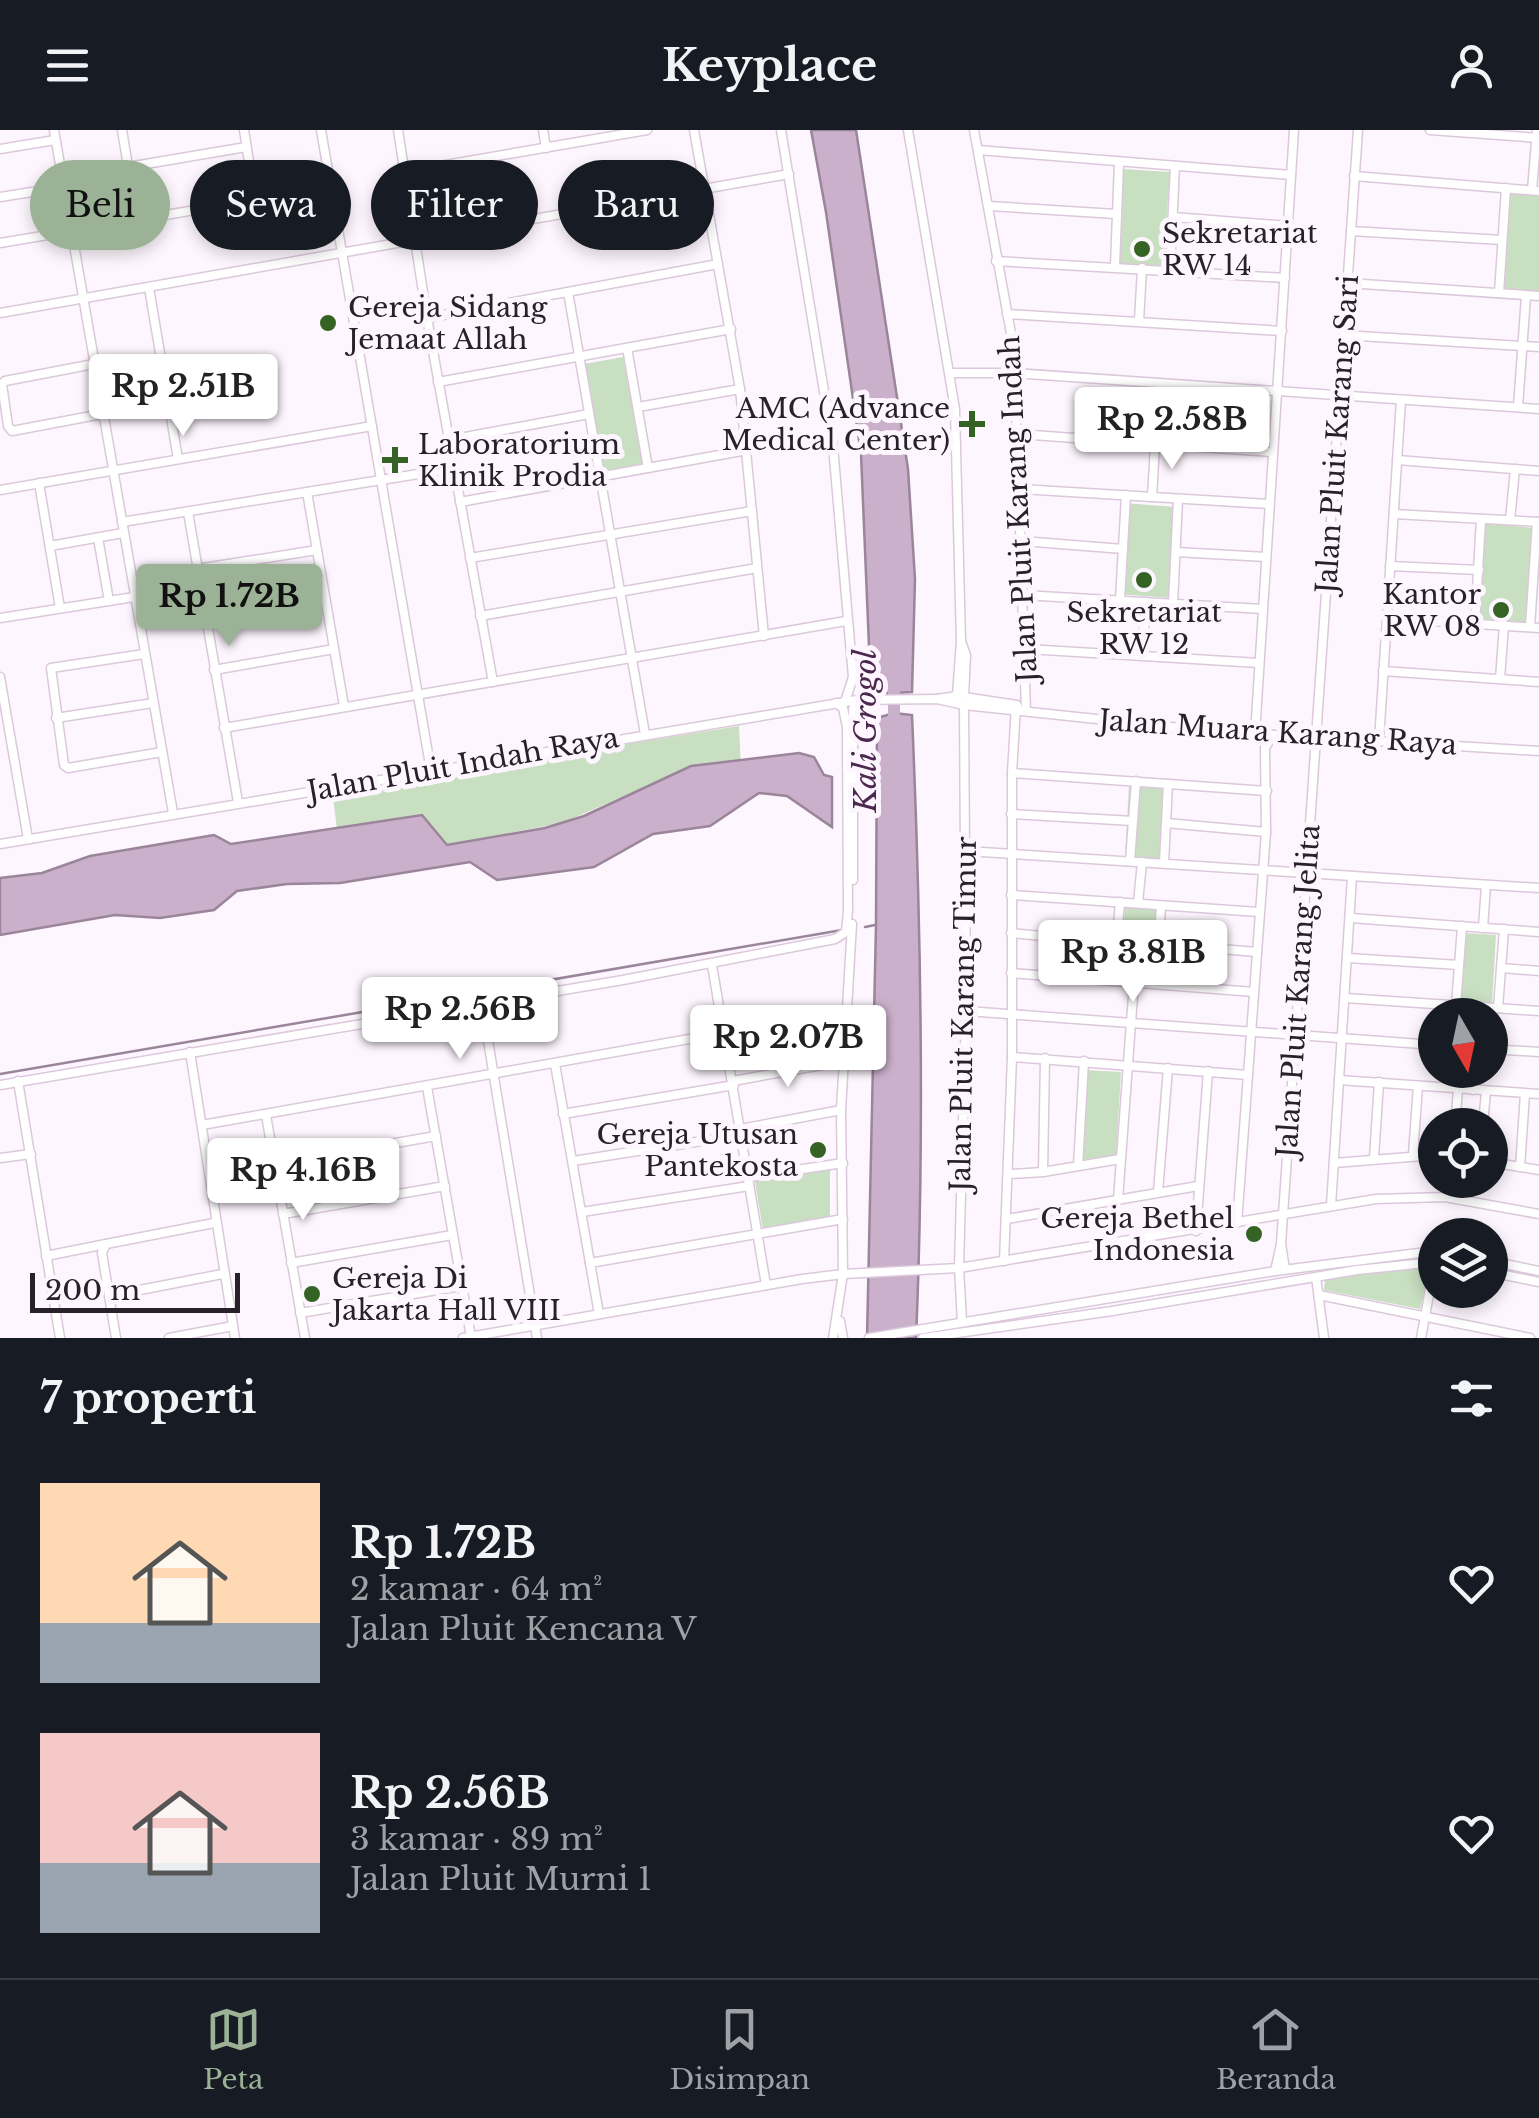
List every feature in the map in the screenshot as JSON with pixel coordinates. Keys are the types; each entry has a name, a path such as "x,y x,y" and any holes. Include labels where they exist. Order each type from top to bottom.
{"street":[{"path":"122,130 127,160"},
{"path":"244,130 249,160"},
{"path":"321,130 326,160"},
{"path":"398,130 403,160"},
{"path":"543,130 546,148"},
{"path":"476,160 646,130"},
{"path":"694,130 699,160"},
{"path":"782,130 832,446 853,678 864,700 853,709 850,731 850,955 841,1110 842,1274 833,1338"},
{"path":"908,130 950,374 1014,374 1539,409"},
{"name":"Jalan Pluit Karang Indah","path":"974,130 1014,350 1026,648 1012,773 1012,1057 1004,1261"},
{"path":"1256,734 1294,130"},
{"name":"Jalan Pluit Karang Sari","path":"1316,738 1358,130"},
{"path":"1354,176 1536,191 1537,135 1430,130"},
{"path":"0,149 55,135 59,160"},
{"path":"170,160 246,146"},
{"path":"978,150 1291,175"},
{"path":"1115,266 1119,162"},
{"path":"1170,270 1175,166"},
{"path":"714,186 789,174"},
{"path":"1499,293 1506,188"},
{"path":"0,197 30,192"},
{"path":"989,206 1116,214"},
{"path":"1173,218 1290,226"},
{"path":"1351,231 1502,240"},
{"path":"0,243 30,238"},
{"path":"714,242 740,389 764,636"},
{"path":"0,313 371,249"},
{"path":"74,250 173,814"},
{"path":"340,250 431,771"},
{"path":"417,250 493,682"},
{"path":"996,261 1286,278"},
{"path":"427,318 718,264"},
{"path":"1139,321 1142,268"},
{"path":"1348,284 1539,296"},
{"path":"149,288 178,459"},
{"path":"568,292 644,734"},
{"path":"1518,407 1526,296"},
{"path":"1008,314 1282,331"},
{"path":"438,382 730,329"},
{"path":"1343,335 1539,347"},
{"path":"627,348 648,468"},
{"path":"94,364 6,380 2,384 4,404 9,428 16,430 102,414"},
{"name":"Jalan Pluit Karang Timur","path":"950,374 955,408 966,850 962,1322"},
{"path":"638,408 740,389"},
{"path":"1379,742 1401,400"},
{"path":"449,440 589,414"},
{"path":"0,490 372,426"},
{"path":"1018,434 1272,452"},
{"path":"1152,497 1155,444"},
{"path":"460,502 747,450"},
{"path":"1397,460 1539,470"},
{"path":"50,546 98,538 188,512 455,468"},
{"path":"1510,520 1514,469"},
{"path":"39,482 60,608"},
{"path":"1020,489 1269,504"},
{"path":"308,492 344,706"},
{"path":"1120,600 1126,495"},
{"path":"1173,604 1178,499"},
{"path":"470,558 752,511"},
{"path":"188,512 238,802"},
{"path":"1387,618 1534,627 1538,522 1394,514"},
{"path":"1475,623 1481,518"},
{"path":"98,538 109,600"},
{"path":"1022,541 1123,550"},
{"path":"197,569 317,550"},
{"path":"1176,552 1266,557"},
{"path":"1390,566 1478,570"},
{"path":"480,616 757,568"},
{"path":"1023,595 1262,609"},
{"path":"0,618 134,597"},
{"path":"204,618 325,598"},
{"path":"1142,655 1145,602"},
{"path":"224,728 846,621"},
{"path":"1500,679 1504,625"},
{"path":"214,670 334,648"},
{"path":"1026,648 1259,664"},
{"path":"144,654 50,668 56,718 66,768 162,752"},
{"path":"1383,671 1539,682"},
{"path":"0,677 28,839"},
{"path":"850,731 841,702 853,678"},
{"name":"Jalan Muara Karang Raya","path":"933,699 962,699 1019,709 1256,734 1539,751"},
{"name":"Jalan Pluit Indah Raya","path":"1,844 841,702 933,699"},
{"path":"56,718 153,702"},
{"path":"1237,1223 1266,832 1265,748 1273,735"},
{"name":"Jalan Pluit Karang Jelita","path":"1280,1270 1316,738"},
{"path":"0,1085 824,944 848,928 851,762"},
{"path":"1012,773 1267,791"},
{"path":"1130,862 1136,781"},
{"path":"1164,863 1168,784"},
{"path":"1012,814 1133,822"},
{"path":"1166,823 1266,832"},
{"path":"966,850 1539,888"},
{"path":"1138,904 1142,862"},
{"path":"1331,1206 1352,876"},
{"path":"1482,928 1486,885"},
{"path":"1011,895 1259,912"},
{"path":"1113,981 1120,902"},
{"path":"1156,984 1162,906"},
{"path":"1350,918 1539,932"},
{"path":"1457,998 1462,926"},
{"path":"1499,998 1504,929"},
{"path":"1011,933 1116,943"},
{"path":"824,944 839,946 850,955"},
{"path":"1159,944 1257,952"},
{"path":"1348,958 1459,966"},
{"path":"712,964 766,1285"},
{"path":"1501,968 1539,971"},
{"path":"1010,974 1254,992"},
{"path":"1118,1200 1134,982"},
{"path":"1345,998 1418,1003"},
{"path":"482,1004 537,1338"},
{"path":"1508,1009 1539,1011"},
{"path":"966,1011 1418,1044"},
{"path":"202,1125 723,1033"},
{"path":"1508,1050 1539,1052"},
{"path":"190,1052 234,1338"},
{"path":"1012,1057 1248,1075"},
{"path":"1043,1172 1045,1058"},
{"path":"564,1114 844,1061"},
{"path":"1078,1166 1084,1061"},
{"path":"555,1064 598,1314"},
{"path":"1158,1192 1168,1068"},
{"path":"1196,1231 1208,1071"},
{"path":"1339,1080 1418,1086 1413,1155"},
{"path":"18,1082 60,1338"},
{"path":"1374,1158 1379,1082"},
{"path":"427,1087 446,1186 467,1337 766,1285 842,1274 960,1268 1409,1196 1463,1199 1539,1214"},
{"path":"1445,1088 1539,1094"},
{"path":"1457,1108 1458,1089"},
{"path":"1484,1108 1486,1091"},
{"path":"1520,1167 1525,1094"},
{"path":"573,1161 841,1110"},
{"path":"266,1115 305,1338"},
{"path":"274,1164 436,1136"},
{"path":"0,1158 31,1154"},
{"path":"1334,1163 1418,1155"},
{"path":"1010,1174 1120,1159"},
{"path":"582,1212 843,1163"},
{"path":"1508,1165 1539,1170"},
{"path":"283,1214 446,1186"},
{"path":"1007,1219 1198,1186"},
{"path":"590,1263 843,1219"},
{"path":"46,1256 104,1248 214,1223"},
{"path":"291,1263 452,1235"},
{"path":"104,1248 116,1338"},
{"path":"925,1332 962,1322 1280,1270 1418,1253"},
{"path":"868,1338 925,1332 985,1334 1316,1277 1418,1264"},
{"path":"1508,1264 1539,1270"},
{"path":"1521,1278 1523,1267"},
{"path":"109,1296 222,1274"},
{"path":"1508,1275 1539,1282"},
{"path":"1316,1277 1324,1338"},
{"path":"1226,1292 1236,1278"},
{"path":"300,1314 461,1286"},
{"path":"1319,1295 1530,1338"},
{"path":"1120,1298 1130,1308"},
{"path":"891,1338 1110,1304 1115,1307 1112,1311"},
{"path":"1420,1338 1426,1308"},
{"path":"839,1311 843,1338"},
{"path":"1028,1324 1029,1336"},
{"path":"169,1338 232,1326"}],"green space":[{"path":"1123,169 1170,172 1163,268 1115,265"},
{"path":"1508,194 1539,195 1539,293 1502,291"},
{"path":"623,357 643,464 604,471 584,364"},
{"path":"1123,503 1177,507 1171,598 1116,594"},
{"path":"1485,523 1533,528 1526,624 1480,620"},
{"path":"739,726 741,767 670,776 562,823 446,845 422,815 337,829 332,791"},
{"path":"1129,785 1164,787 1159,860 1125,858"},
{"path":"1125,905 1160,907 1153,975 1121,973"},
{"path":"1463,933 1496,935 1492,998 1458,998"},
{"path":"1085,1070 1121,1072 1116,1158 1080,1164"},
{"path":"830,1164 830,1218 763,1230 754,1177"},
{"path":"1418,1266 1420,1309 1324,1290 1325,1280"}],"shaded area":[{"path":"811,130 856,130 908,469 915,579 912,692 871,694 861,454"},
{"path":"894,713 912,715 915,793 921,1104 916,1338 867,1338 877,718"},
{"path":"799,753 814,757 824,775 832,777 832,827 787,796 759,793 710,826 653,834 594,867 497,880 470,862 340,883 287,884 237,891 214,910 160,918 115,915 0,935 0,878 42,873 90,856 214,835 231,844 422,815 447,845 545,828 584,816 691,766"}],"waterway":[{"name":"Kali Grogol","path":"894,677 894,727"},
{"path":"856,802 890,805"},
{"path":"865,927 875,925"},
{"path":"0,1074 842,930"}],"place":[{"name":"Sekretariat RW 14","path":"1142,249"},
{"name":"Gereja Sidang Jemaat Allah","path":"328,323"},
{"name":"AMC (Advance Medical Center)","path":"972,424"},
{"name":"Laboratorium Klinik Prodia","path":"395,460"},
{"name":"Sekretariat RW 12","path":"1144,580"},
{"name":"Kantor RW 08","path":"1501,610"},
{"name":"Gereja Utusan Pantekosta","path":"818,1150"},
{"name":"Gereja Bethel Indonesia","path":"1254,1234"},
{"name":"Gereja Di Jakarta Hall VIII","path":"312,1294"}]}
